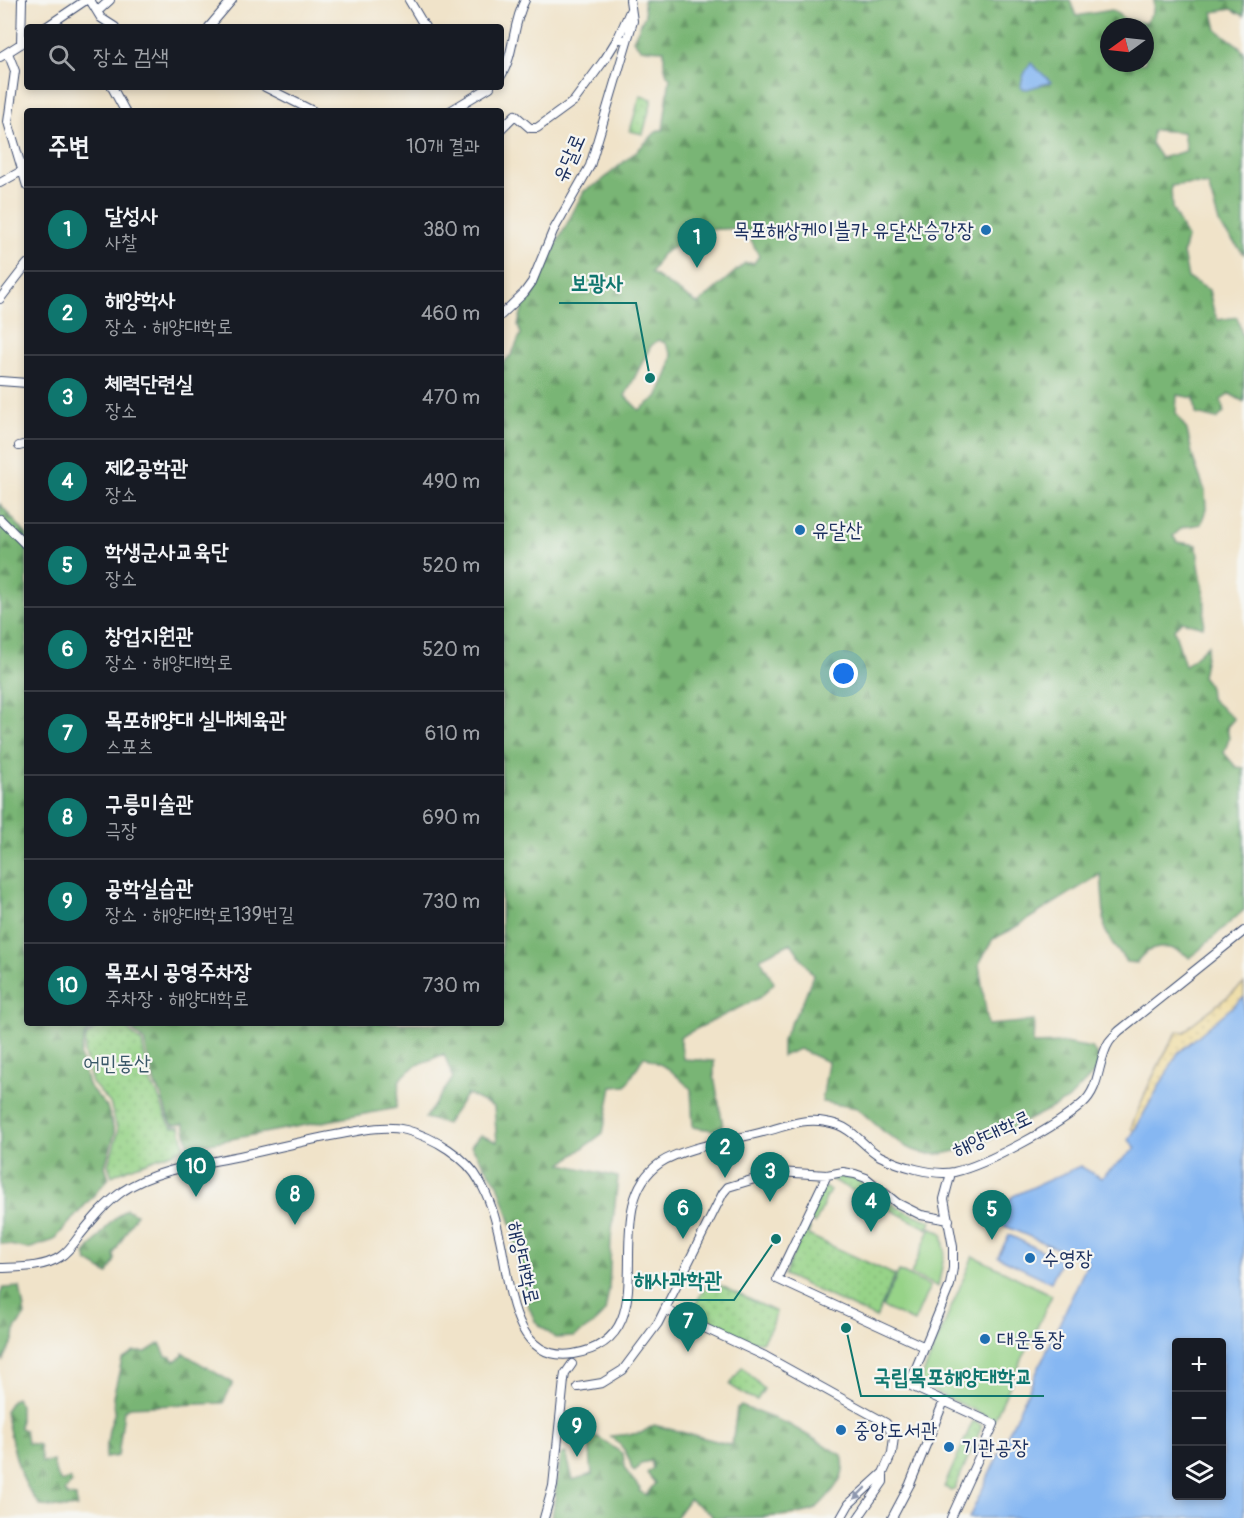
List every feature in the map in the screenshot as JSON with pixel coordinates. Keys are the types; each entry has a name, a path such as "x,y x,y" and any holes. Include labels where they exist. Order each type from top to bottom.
{"street":[{"path":"0,57 24,42 22,0"},
{"path":"50,24 86,0"},
{"path":"90,0 99,14 111,24"},
{"path":"101,24 99,14 110,0"},
{"path":"212,24 232,0"},
{"path":"409,0 423,24"},
{"path":"504,69 511,54 520,9 525,0"},
{"name":"유달로","path":"504,312 532,282 553,231 590,166 633,21 630,0"},
{"path":"504,126 515,115 530,128 537,128 566,108 585,87 618,38 631,9"},
{"path":"618,38 627,41"},
{"path":"8,53 15,71 8,122 24,166"},
{"path":"114,90 123,108"},
{"path":"271,90 307,108"},
{"path":"455,108 484,90"},
{"path":"0,183 24,170"},
{"path":"0,299 24,268"},
{"path":"0,381 24,383"},
{"path":"0,519 24,543"},
{"name":"해양대학로","path":"0,1268 35,1266 61,1257 98,1212 124,1191 163,1173 279,1146 357,1131 401,1129 427,1138 446,1149 462,1160 478,1178 494,1216 515,1311 523,1330 539,1349 553,1354 585,1351 603,1342 614,1331 625,1313 629,1293 629,1226 632,1204 643,1179 668,1159 678,1154 809,1120 841,1125 878,1155 913,1169 951,1173 975,1165 1070,1115 1088,1100 1098,1080 1107,1044 1119,1031 1244,931"},
{"path":"578,1387 602,1383 622,1370 666,1311 728,1187 775,1172 826,1175 844,1172 866,1178 897,1203 921,1215 949,1220"},
{"path":"951,1173 944,1199 953,1247 950,1285 909,1385 994,1424 951,1518"},
{"path":"826,1175 777,1279 925,1347"},
{"path":"666,1311 765,1356 881,1419 890,1428 894,1437 892,1453 883,1482 858,1518"},
{"path":"544,1518 553,1486 565,1374 572,1364"},
{"path":"892,1518 910,1484 944,1401"},
{"path":"841,1518 849,1504 884,1473"}],"green space":[{"path":"643,0 1070,0 1076,16 1112,10 1124,18 1100,18 1100,72 1154,72 1154,18 1149,18 1153,12 1154,0 1244,0 1244,16 1232,9 1213,12 1217,30 1239,46 1244,53 1244,254 1220,226 1208,185 1171,186 1172,208 1187,238 1183,253 1188,278 1209,290 1218,320 1237,317 1244,341 1244,402 1230,394 1221,400 1224,413 1216,419 1196,414 1194,398 1177,395 1176,413 1187,430 1193,458 1205,491 1206,509 1201,524 1183,527 1173,536 1177,542 1197,545 1205,605 1203,627 1182,621 1174,629 1185,666 1208,645 1202,676 1209,685 1210,698 1234,719 1227,727 1229,739 1224,753 1236,767 1244,768 1244,910 1190,958 1172,948 1160,948 1144,954 1137,963 1127,962 1105,930 1101,874 993,939 979,964 988,1025 1034,1021 1033,1044 1064,1043 1092,1048 1102,1062 1068,1100 975,1147 942,1154 925,1154 908,1148 884,1132 857,1108 822,1102 828,1062 799,1049 782,1056 782,1040 803,1001 813,975 791,943 760,958 774,983 761,997 680,1037 683,1059 714,1061 714,1076 723,1126 712,1130 693,1127 691,1089 669,1069 644,1056 626,1086 612,1087 603,1133 562,1164 618,1177 611,1240 609,1290 605,1312 592,1325 574,1337 555,1338 535,1321 525,1298 513,1230 498,1184 471,1146 480,1135 497,1142 494,1107 467,1094 446,1124 425,1118 453,1078 444,1054 415,1066 400,1079 396,1108 189,1147 184,1124 173,1125 167,1115 161,1094 155,1085 144,1041 128,1026 504,1026 504,362 512,354 521,334 518,325 523,306 533,296 584,191 599,183 658,130 663,130 670,77 667,75 664,63 664,50 641,49 633,40 645,15","holes":["1153,130 1183,132 1186,151 1161,158 1151,143","745,228 759,256 754,263 745,263 698,304 651,273 662,254 702,230","658,340 665,343 672,355 668,373 657,397 639,410 625,396 651,346"]},
{"path":"640,96 652,99 643,134 630,131"},
{"path":"0,504 24,532 24,1026 96,1026 85,1035 80,1056 88,1085 107,1107 115,1133 105,1166 109,1178 54,1240 28,1249 0,1243"},
{"name":"어민동산","path":"99,1026 124,1026 142,1043 152,1086 156,1090 168,1122 172,1127 180,1127 185,1148 112,1176 108,1165 118,1132 110,1103 92,1083 84,1053 86,1037"},
{"path":"835,1176 855,1179 897,1207 931,1221 928,1229 832,1180 831,1178"},
{"path":"823,1187 830,1190 815,1224 809,1219"},
{"path":"126,1209 136,1214 114,1254 115,1260 108,1274 87,1261 85,1254 110,1223"},
{"path":"806,1227 810,1229 808,1235 895,1275 876,1318 784,1275"},
{"path":"931,1227 942,1233 945,1251 938,1287 911,1274"},
{"name":"대운동장","path":"973,1256 1052,1295 994,1420 919,1384"},
{"path":"899,1271 930,1286 914,1322 882,1307"},
{"path":"709,1280 776,1312 773,1324 762,1342 744,1341 690,1314"},
{"path":"20,1287 25,1315 15,1329 14,1339 3,1361 0,1356 0,1295 3,1288"},
{"path":"160,1343 166,1356 171,1357 174,1361 183,1356 183,1353 233,1383 223,1403 130,1407 124,1411 118,1456 105,1458 109,1430 115,1411 113,1397 122,1360 134,1352 146,1352"},
{"path":"742,1367 764,1389 757,1400 730,1385"},
{"path":"16,1398 20,1405 20,1428 25,1430 27,1443 39,1445 42,1462 53,1461 56,1474 61,1482 70,1479 72,1482 65,1491 68,1496 76,1497 77,1507 41,1506 26,1485 17,1462 5,1411"},
{"path":"741,1406 788,1424 842,1455 844,1465 841,1477 833,1490 814,1510 779,1516 711,1518 712,1515 689,1499 675,1518 552,1518 561,1454 566,1453 573,1480 592,1474 588,1432 623,1454 627,1472 640,1489 639,1491 646,1495 655,1483 647,1473 653,1468 651,1461 641,1463 635,1471 624,1450 610,1436 641,1433 654,1425 732,1445 737,1408"},
{"path":"973,1421 981,1425 981,1428 955,1488 951,1490 944,1487"}],"sand":[{"path":"1244,984 1244,999 1178,1053 1134,1131 1131,1128 1146,1091 1178,1031 1185,1032"}],"water":[{"path":"1031,63 1051,82 1027,89 1021,88 1024,75"},
{"path":"1244,997 1244,1518 969,1518 1088,1262 991,1220 1013,1196 1080,1166 1101,1178 1136,1148 1129,1140 1178,1053"},
{"name":"수영장","path":"1009,1235 1061,1260 1051,1282 998,1257"}],"place":[{"name":"목포해상케이블카 유달산승강장","path":"986,230"},
{"name":"달성사","path":"697,268"},
{"name":"보광사","path":"650,378"},
{"name":"유달산","path":"800,530"},
{"name":"해양학사","path":"725,1178"},
{"name":"목포시 공영주차장","path":"196,1197"},
{"name":"체력단련실","path":"770,1202"},
{"name":"구릉미술관","path":"295,1225"},
{"name":"제2공학관","path":"871,1232"},
{"name":"창업지원관","path":"683,1239"},
{"name":"해사과학관","path":"776,1239"},
{"name":"학생군사교육단","path":"992,1240"},
{"name":"수영장","path":"1030,1258"},
{"name":"국립목포해양대학교","path":"846,1328"},
{"name":"대운동장","path":"985,1339"},
{"name":"목포해양대 실내체육관","path":"688,1352"},
{"name":"중앙도서관","path":"841,1430"},
{"name":"기관공장","path":"949,1447"},
{"name":"공학실습관","path":"577,1457"}]}
